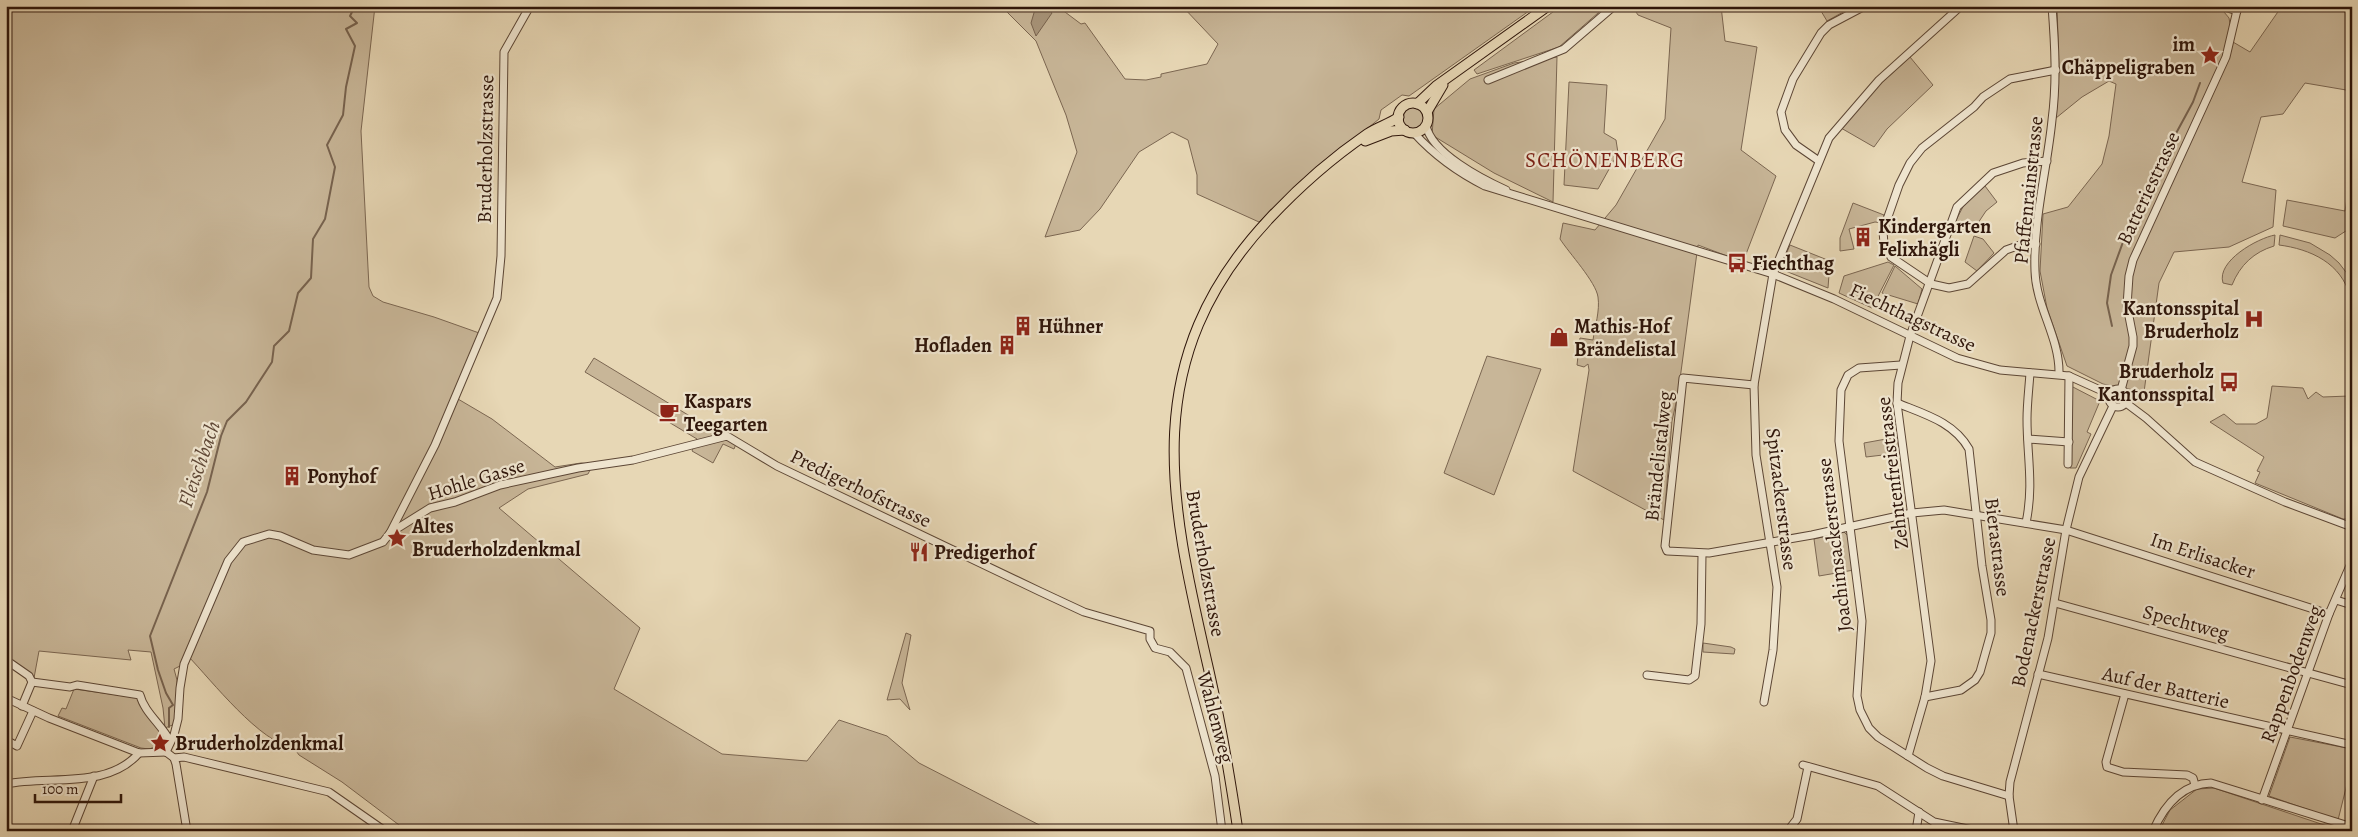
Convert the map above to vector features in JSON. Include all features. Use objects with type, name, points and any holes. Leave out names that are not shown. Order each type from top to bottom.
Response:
[{"type":"main road","name":"Bruderholzstrasse","points":[[1238,831],[1229,770],[1178,524],[1173,449],[1176,408],[1192,343],[1204,315],[1230,268],[1269,219],[1296,193],[1367,134],[1399,117],[1406,106],[1417,104],[1449,77],[1548,6]]},
{"type":"main road","name":"Bruderholzstrasse","points":[[1349,148],[1384,132],[1420,131],[1426,125],[1428,119],[1427,112],[1449,77]]},
{"type":"main road","points":[[1417,104],[1427,112]]},
{"type":"main road","points":[[1399,117],[1400,125],[1410,132]]},
{"type":"street","name":"Bruderholzstrasse","points":[[390,533],[435,445],[497,298],[500,256],[504,52],[530,6]]},
{"type":"street","points":[[1488,80],[1564,48],[1614,6]]},
{"type":"street","points":[[1819,161],[1796,144],[1790,137],[1785,130],[1781,112],[1793,79],[1821,33],[1829,25],[1865,6]]},
{"type":"street","name":"Spitzackerstrasse","points":[[1764,702],[1777,619],[1777,587],[1756,455],[1754,385],[1773,274],[1829,138],[1879,80],[1961,6]]},
{"type":"street","name":"Pfaffenrainstrasse","points":[[2052,6],[2056,70],[2036,244],[2035,272],[2039,298],[2057,348],[2059,374]]},
{"type":"street","points":[[2222,6],[2238,8]]},
{"type":"street","name":"Batteriestrasse","points":[[2121,390],[2133,346],[2127,306],[2129,276],[2133,260],[2226,57],[2238,8]]},
{"type":"street","points":[[2036,244],[2020,245],[2006,250],[1968,284],[1949,288],[1931,284],[1891,257],[1884,244],[1883,231],[1888,212],[1910,164],[1922,148],[2010,79],[2056,70]]},
{"type":"street","name":"Fiechthagstrasse","points":[[1426,125],[1435,142],[1452,158],[1473,172],[1520,196]]},
{"type":"street","name":"Fiechthagstrasse","points":[[1410,132],[1461,174],[1493,189],[1773,274],[1834,299],[1910,336],[1977,364],[2030,373],[2069,376],[2109,394]]},
{"type":"street","name":"Zehntenfreistrasse","points":[[1908,756],[1925,697],[1931,661],[1897,403],[1901,365],[1957,207],[1994,173],[2023,163],[2047,161]]},
{"type":"street","name":"Joachimsackerstrasse","points":[[1901,365],[1859,368],[1848,375],[1843,382],[1838,431],[1862,622],[1857,696],[1860,710],[1869,728],[1908,756],[1943,776],[2009,796]]},
{"type":"street","points":[[2026,522],[2031,499],[2032,480],[2027,419],[2030,373]]},
{"type":"street","points":[[2068,464],[2069,376]]},
{"type":"street","name":"Brändelistalweg","points":[[1665,549],[1683,378],[1754,385]]},
{"type":"street","points":[[2116,389],[2121,390],[2127,397],[2126,403],[2119,407],[2114,406],[2108,400],[2109,394],[2116,389]]},
{"type":"street","name":"Bierastrasse","points":[[1897,403],[1951,428],[1963,438],[1972,461],[1976,514],[1991,620],[1989,640],[1980,672],[1968,686],[1925,697]]},
{"type":"street","points":[[2126,403],[2146,418],[2195,462],[2285,502],[2352,527]]},
{"type":"street","name":"Bodenackerstrasse","points":[[2014,831],[2009,796],[2012,774],[2055,603],[2066,530],[2079,477],[2114,406]]},
{"type":"street","name":"Hohle Gasse","points":[[170,742],[178,719],[184,664],[228,561],[243,542],[269,534],[280,536],[313,550],[349,555],[383,542],[390,533],[430,508],[455,502],[500,485],[578,468],[633,460],[727,436]]},
{"type":"street","name":"Predigerhofstrasse","points":[[727,436],[777,466],[1084,612],[1150,631]]},
{"type":"street","points":[[2028,439],[2069,442]]},
{"type":"street","name":"Im Erlisacker","points":[[1665,549],[1671,552],[1702,554],[1770,543],[1912,513],[1944,510],[2066,530],[2329,614]]},
{"type":"street","points":[[1647,675],[1689,680],[1696,672],[1701,624],[1702,554]]},
{"type":"street","name":"Rappenbodenweg","points":[[2262,800],[2329,614],[2352,561]]},
{"type":"street","points":[[2336,600],[2352,606]]},
{"type":"street","name":"Spechtweg","points":[[2055,603],[2309,672],[2352,686]]},
{"type":"street","name":"Wahlenweg","points":[[1150,631],[1150,639],[1155,648],[1170,652],[1186,668],[1215,776],[1222,831]]},
{"type":"street","points":[[6,660],[29,676],[32,682],[22,706]]},
{"type":"street","name":"Auf der Batterie","points":[[2038,674],[2287,732],[2352,745]]},
{"type":"street","points":[[32,682],[70,687],[77,685],[140,695],[142,705],[155,718],[170,742],[166,752]]},
{"type":"street","points":[[2125,694],[2106,762],[2107,767],[2123,772],[2187,775],[2193,778],[2195,785]]},
{"type":"street","points":[[6,698],[33,711],[139,753],[166,752],[174,758],[184,757],[329,792],[385,831]]},
{"type":"street","points":[[6,740],[18,746],[33,711]]},
{"type":"street","points":[[6,784],[94,776],[117,770],[130,763],[139,753]]},
{"type":"street","points":[[174,758],[187,831]]},
{"type":"street","points":[[1790,828],[1797,819],[1806,766],[1878,786],[1934,822],[1977,831]]},
{"type":"street","points":[[72,831],[94,776]]},
{"type":"street","points":[[2153,831],[2166,807],[2186,789],[2195,785],[2211,783],[2352,827]]},
{"type":"street","points":[[1916,831],[1919,812]]},
{"type":"shaded area","points":[[6,6],[375,6],[361,131],[369,287],[373,296],[383,302],[482,334],[458,399],[492,419],[555,467],[581,463],[593,464],[588,474],[528,489],[499,508],[640,628],[614,689],[722,754],[807,761],[839,720],[887,736],[919,763],[1051,831],[407,831],[342,782],[299,755],[294,748],[281,744],[266,735],[237,710],[188,656],[184,664],[174,669],[177,680],[175,724],[165,728],[163,708],[151,652],[128,650],[131,660],[39,651],[34,678],[26,670],[6,658]]},
{"type":"shaded area","points":[[1001,6],[1057,6],[1081,24],[1085,23],[1125,79],[1146,80],[1161,77],[1161,74],[1207,64],[1218,44],[1182,6],[1536,6],[1409,96],[1402,95],[1381,110],[1379,119],[1295,187],[1259,222],[1197,194],[1197,175],[1188,140],[1172,132],[1139,152],[1100,209],[1080,230],[1045,237],[1077,152],[1066,115],[1036,41]]},
{"type":"shaded area","points":[[1036,6],[1046,6],[1052,13],[1036,36],[1031,23]]},
{"type":"shaded area","points":[[1561,6],[1606,6],[1559,47],[1477,74],[1474,70]]},
{"type":"shaded area","points":[[1632,6],[1721,6],[1725,41],[1757,47],[1741,150],[1776,176],[1743,262],[1698,245],[1678,394],[1672,421],[1664,520],[1573,471],[1589,370],[1588,364],[1584,367],[1577,365],[1580,338],[1593,340],[1598,313],[1598,297],[1582,268],[1560,239],[1563,223],[1595,230],[1616,205],[1665,119],[1671,28],[1638,15]]},
{"type":"shaded area","points":[[1818,6],[1854,6],[1827,21]]},
{"type":"shaded area","points":[[2057,6],[2219,6],[2229,18],[2233,42],[2250,52],[2282,6],[2352,6],[2352,91],[2305,83],[2283,114],[2261,117],[2242,182],[2276,190],[2273,227],[2229,247],[2174,252],[2159,283],[2144,392],[2103,384],[2067,366],[2047,308],[2040,271],[2043,214],[2068,207],[2102,164],[2109,136],[2116,84],[2109,81],[2082,97],[2056,118],[2059,70]]},
{"type":"shaded area","points":[[1557,57],[1553,202],[1494,173],[1432,135],[1434,109],[1470,79],[1514,63]]},
{"type":"shaded area","points":[[1910,57],[1933,85],[1887,129],[1874,147],[1841,128],[1868,95]]},
{"type":"shaded area","points":[[1569,82],[1607,85],[1604,133],[1616,140],[1618,153],[1598,189],[1564,185]]},
{"type":"shaded area","points":[[1414,107],[1422,110],[1425,118],[1422,126],[1414,129],[1406,126],[1403,118],[1406,110]]},
{"type":"shaded area","points":[[2352,165],[2352,227],[2335,238],[2283,226],[2287,200],[2345,211]]},
{"type":"shaded area","points":[[1985,186],[1997,202],[1986,211],[1972,232],[1953,226],[1966,201]]},
{"type":"shaded area","points":[[1853,203],[1884,215],[1882,223],[1875,222],[1849,229],[1854,249],[1840,251],[1840,238]]},
{"type":"shaded area","points":[[2275,235],[2274,246],[2248,260],[2239,271],[2232,285],[2223,283],[2226,267],[2232,259],[2249,246]]},
{"type":"shaded area","points":[[2280,235],[2310,243],[2339,263],[2352,280],[2352,316],[2350,297],[2340,275],[2313,254],[2279,245]]},
{"type":"shaded area","points":[[1974,236],[1983,239],[1994,253],[1977,271],[1965,262]]},
{"type":"shaded area","points":[[1790,245],[1830,261],[1828,288],[1783,270],[1782,264]]},
{"type":"shaded area","points":[[1888,262],[1894,265],[1872,308],[1839,293],[1844,276]]},
{"type":"shaded area","points":[[1895,266],[1922,289],[1918,304],[1882,293]]},
{"type":"shaded area","points":[[1487,356],[1541,369],[1494,495],[1444,473]]},
{"type":"shaded area","points":[[594,358],[736,444],[734,449],[723,444],[713,463],[692,451],[697,439],[585,372]]},
{"type":"shaded area","points":[[2071,386],[2100,401],[2087,432],[2091,434],[2076,468],[2070,468]]},
{"type":"shaded area","points":[[2272,386],[2303,388],[2308,399],[2316,392],[2323,397],[2349,396],[2352,391],[2351,519],[2343,519],[2255,483],[2260,472],[2257,471],[2264,457],[2210,422],[2224,414],[2236,424],[2256,424],[2267,418]]},
{"type":"shaded area","points":[[1897,437],[1900,453],[1866,457],[1864,443]]},
{"type":"shaded area","points":[[1844,532],[1848,536],[1854,570],[1819,576],[1814,539]]},
{"type":"shaded area","points":[[906,633],[911,635],[902,683],[910,710],[900,699],[887,700]]},
{"type":"shaded area","points":[[1703,643],[1731,647],[1735,649],[1734,654],[1703,652]]},
{"type":"shaded area","points":[[74,689],[139,698],[167,743],[149,749],[141,748],[58,716],[62,708],[66,709]]},
{"type":"shaded area","points":[[2290,737],[2352,749],[2352,764],[2338,820],[2269,796]]},
{"type":"shaded area","points":[[2214,788],[2336,829],[2159,831],[2170,810],[2197,789]]},
{"type":"waterway","name":"Fleischbach","points":[[169,727],[169,708],[173,705],[166,693],[158,670],[150,636],[207,492],[221,436],[227,421],[246,402],[272,362],[274,346],[289,331],[298,293],[311,278],[313,239],[325,219],[335,167],[327,145],[343,115],[346,87],[355,46],[346,29],[357,23],[350,16],[355,6]]},
{"type":"waterway","points":[[2112,326],[2107,303],[2111,275],[2135,209],[2193,102],[2200,83]]},
{"type":"place","name":"im Chäppeligraben","points":[[2210,55]]},
{"type":"place","name":"Kindergarten Felixhägli","points":[[1863,237]]},
{"type":"place","name":"Fiechthag","points":[[1737,263]]},
{"type":"place","name":"Kantonsspital Bruderholz","points":[[2254,319]]},
{"type":"place","name":"Hühner","points":[[1023,326]]},
{"type":"place","name":"Mathis-Hof Brändelistal","points":[[1559,337]]},
{"type":"place","name":"Hofladen","points":[[1007,345]]},
{"type":"place","name":"Bruderholz Kantonsspital","points":[[2229,382]]},
{"type":"place","name":"Kaspars Teegarten","points":[[669,412]]},
{"type":"place","name":"Ponyhof","points":[[292,476]]},
{"type":"place","name":"Altes Bruderholzdenkmal","points":[[397,538]]},
{"type":"place","name":"Predigerhof","points":[[919,552]]},
{"type":"place","name":"Bruderholzdenkmal","points":[[160,743]]},
{"type":"district","name":"SCHÖNENBERG","points":[[1605,160]]}]
